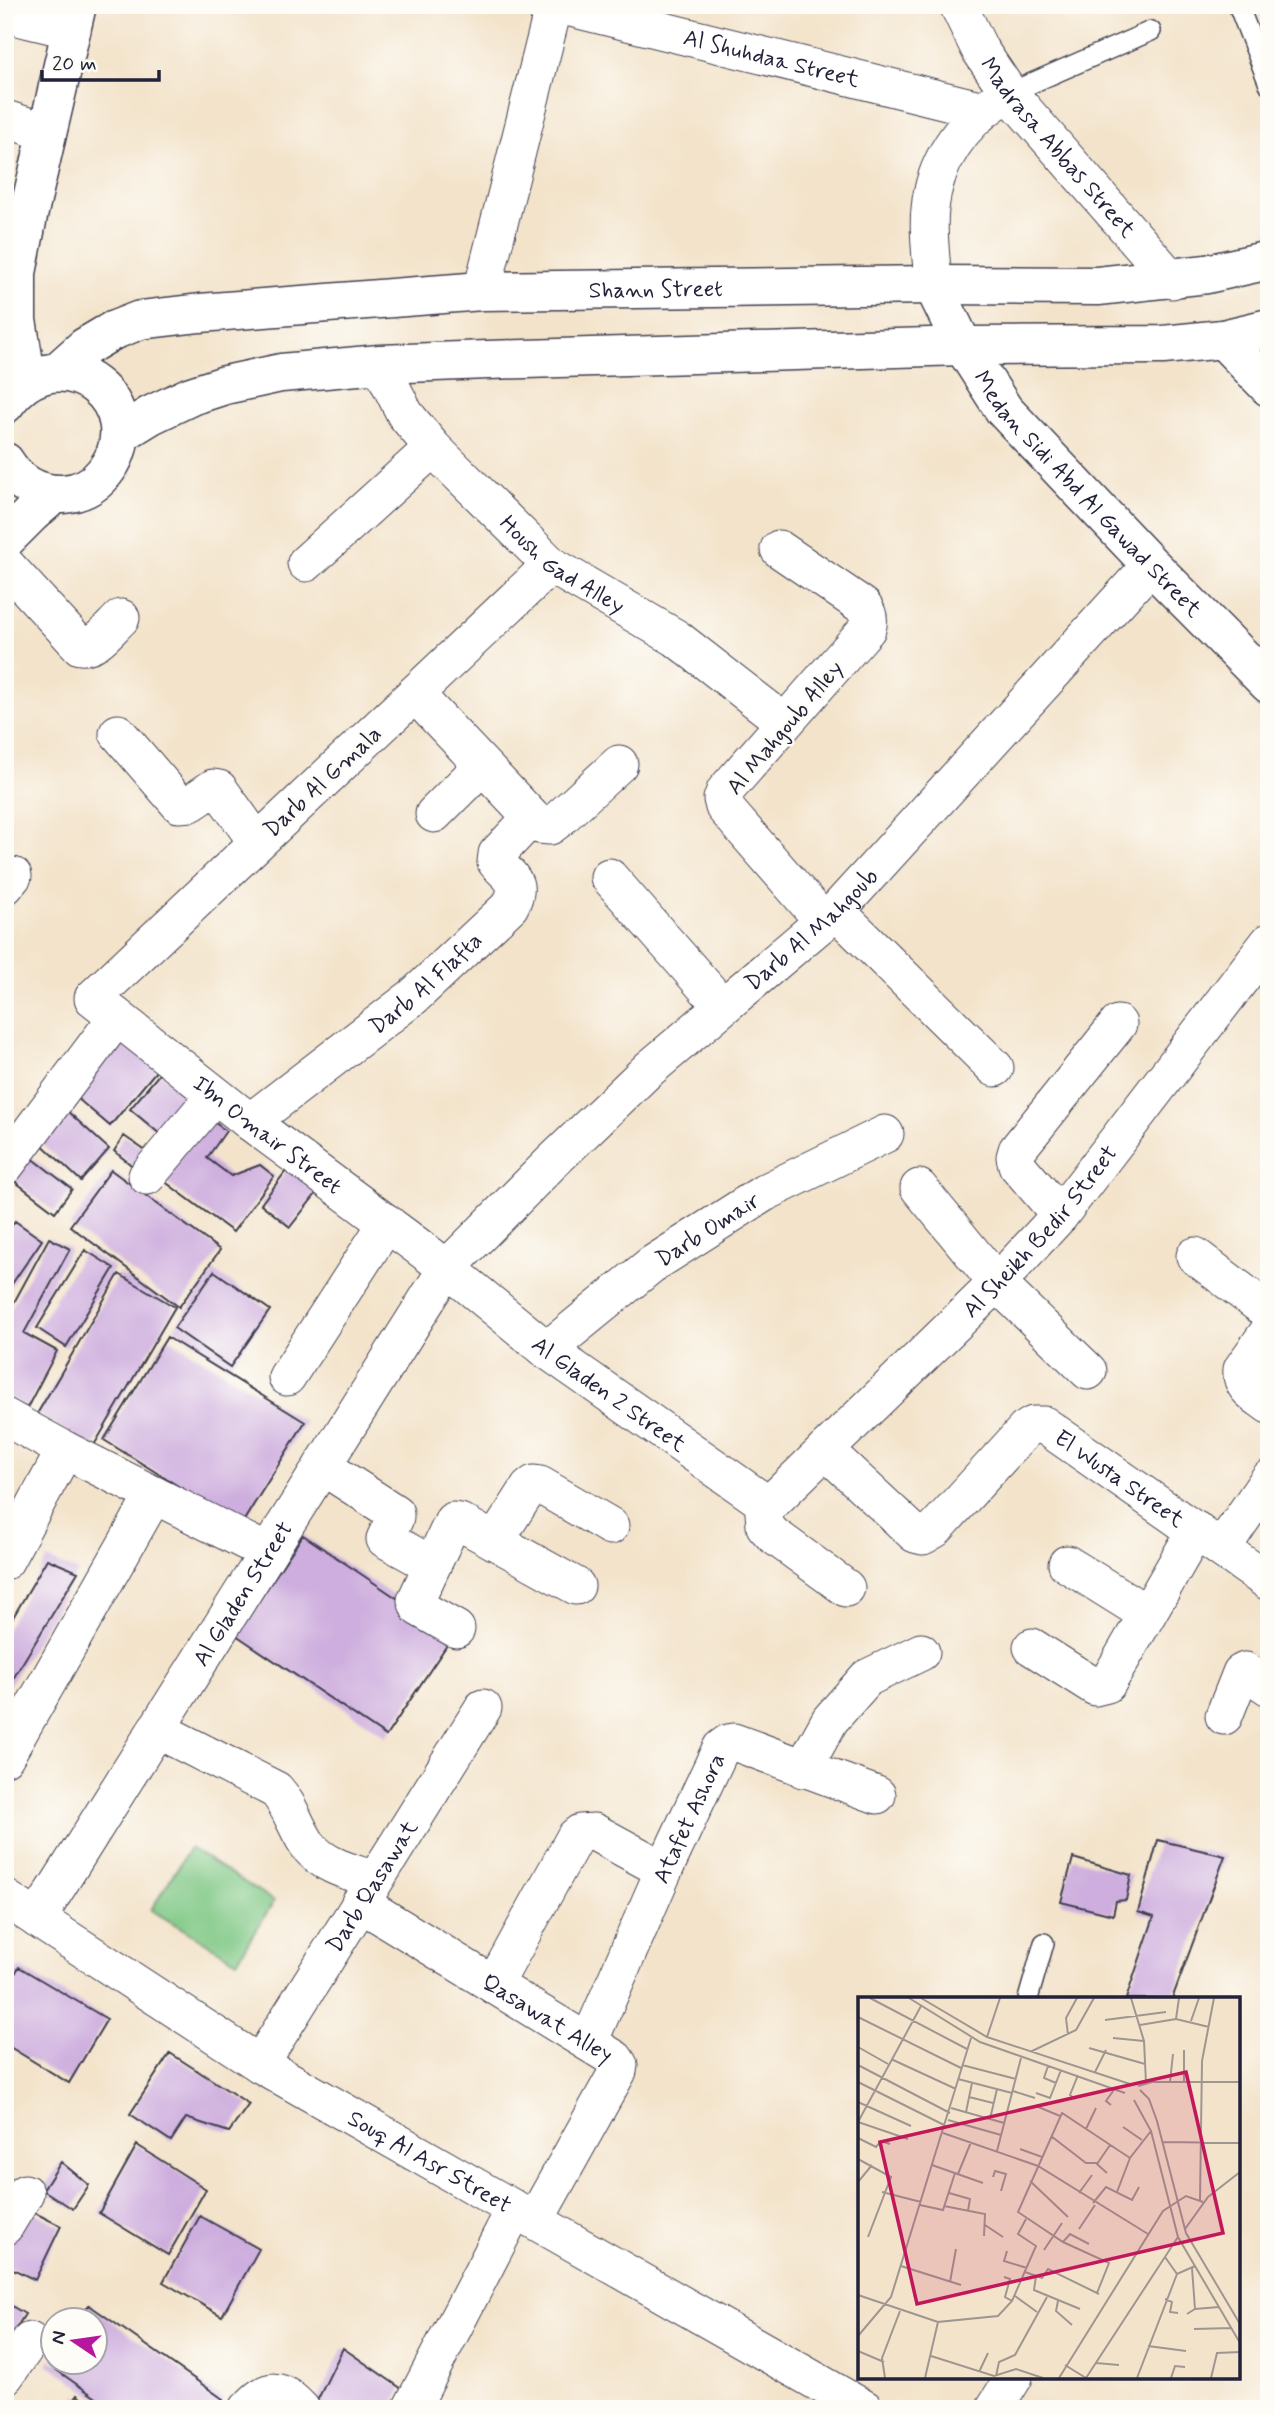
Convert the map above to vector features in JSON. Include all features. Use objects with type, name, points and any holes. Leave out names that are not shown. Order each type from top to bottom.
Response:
[{"type":"main road","points":[[5,462],[22,483],[38,491],[71,494],[87,488],[110,466],[117,451],[120,434],[111,403],[102,390],[88,380],[74,374],[30,386],[11,319],[17,273],[75,18]]},
{"type":"main road","name":"Shann Street","points":[[30,386],[85,347],[112,331],[140,320],[318,302],[482,291],[933,285],[1098,286],[1208,274],[1269,260]]},
{"type":"main road","name":"Medan Sidi Abd Al Gawad Street","points":[[933,285],[963,346],[1004,410],[1269,684]]},
{"type":"main road","points":[[120,434],[191,396],[225,385],[281,373],[380,364],[963,346],[1163,345],[1223,339],[1269,328]]},
{"type":"main road","points":[[1223,339],[1269,387]]},
{"type":"main road","points":[[5,540],[54,494]]},
{"type":"street","name":"Al Shuhdaa Street","points":[[557,5],[996,101]]},
{"type":"street","points":[[482,291],[557,5]]},
{"type":"street","name":"Madrasa Abbas Street","points":[[958,5],[980,50],[996,101],[1172,279]]},
{"type":"street","points":[[5,14],[75,18]]},
{"type":"street","points":[[933,285],[929,210],[937,172],[956,138],[996,101]]},
{"type":"street","points":[[5,119],[47,132]]},
{"type":"street","name":"Housh Gad Alley","points":[[380,364],[405,414],[433,448],[551,565],[676,638],[785,722]]},
{"type":"street","points":[[306,563],[433,448]]},
{"type":"street","name":"Al Mahgoub Alley","points":[[779,549],[863,606],[869,621],[867,629],[725,791],[722,799],[724,807],[830,916]]},
{"type":"street","points":[[5,564],[79,646],[87,647],[93,644],[121,618]]},
{"type":"street","name":"Darb Al Gmala","points":[[5,1166],[105,1007],[257,842],[551,565]]},
{"type":"street","name":"Darb Al Mahgoub","points":[[447,1268],[638,1079],[830,916],[1151,565]]},
{"type":"street","points":[[415,694],[539,825],[550,826],[620,764]]},
{"type":"street","points":[[118,733],[179,804],[191,803],[213,788],[219,789],[257,842]]},
{"type":"street","points":[[434,814],[482,766]]},
{"type":"street","name":"Darb Al Flafta","points":[[250,1122],[413,997],[510,906],[514,898],[513,878],[496,862],[497,854],[531,818]]},
{"type":"street","points":[[609,877],[722,1006]]},
{"type":"street","points":[[830,916],[995,1068]]},
{"type":"street","name":"Al Sheikh Bedir Street","points":[[771,1497],[825,1450],[997,1283],[1060,1215],[1269,942]]},
{"type":"street","name":"Ibn Omair Street","points":[[105,1007],[250,1122],[447,1268]]},
{"type":"street","points":[[1060,1215],[1017,1165],[1017,1150],[1118,1024]]},
{"type":"street","points":[[147,1176],[215,1095]]},
{"type":"street","name":"Darb Omair","points":[[547,1350],[651,1265],[764,1194],[886,1134]]},
{"type":"street","points":[[919,1188],[997,1283],[1088,1371]]},
{"type":"street","points":[[287,1377],[387,1223]]},
{"type":"street","points":[[1195,1256],[1269,1312]]},
{"type":"street","name":"Al Gladen 2 Street","points":[[447,1268],[547,1350],[771,1497]]},
{"type":"street","name":"Al Gladen Street","points":[[37,1919],[447,1268]]},
{"type":"street","points":[[1269,1331],[1242,1369],[1241,1376],[1246,1388],[1269,1405]]},
{"type":"street","points":[[5,1417],[267,1552]]},
{"type":"street","name":"El Wusta Street","points":[[825,1450],[915,1534],[923,1536],[935,1529],[1025,1430],[1044,1425],[1269,1582]]},
{"type":"street","points":[[7,1552],[65,1450]]},
{"type":"street","points":[[322,1466],[394,1513],[395,1518],[386,1540],[432,1565]]},
{"type":"street","points":[[1032,1647],[1095,1687],[1107,1685],[1147,1614],[1209,1539],[1269,1479]]},
{"type":"street","points":[[495,1541],[529,1488],[534,1485],[540,1485],[610,1526]]},
{"type":"street","points":[[5,1757],[154,1495]]},
{"type":"street","points":[[771,1497],[765,1525],[773,1535],[846,1588]]},
{"type":"street","points":[[456,1629],[416,1605],[453,1521],[460,1522],[576,1586]]},
{"type":"street","points":[[1067,1564],[1147,1614]]},
{"type":"street","points":[[803,1769],[830,1720],[867,1678],[922,1652]]},
{"type":"street","points":[[1223,1716],[1241,1672],[1246,1672],[1269,1687]]},
{"type":"street","name":"Darb Qasawat","points":[[260,2064],[483,1708]]},
{"type":"street","name":"Qasawat Alley","points":[[156,1729],[276,1790],[309,1846],[320,1857],[494,1984],[589,2042],[619,2064],[618,2071],[525,2215],[411,2409]]},
{"type":"street","name":"Atafet Ashora","points":[[589,2042],[721,1748],[734,1742],[877,1795]]},
{"type":"street","points":[[494,1984],[575,1837],[580,1833],[594,1832],[664,1870]]},
{"type":"street","name":"Souq Al Asr Street","points":[[5,1898],[260,2064],[865,2409]]},
{"type":"street","points":[[5,2226],[25,2193]]},
{"type":"street","points":[[5,2376],[30,2341]]},
{"type":"street","points":[[994,2409],[1013,2379]]},
{"type":"street","points":[[248,2409],[265,2393],[275,2391],[288,2395],[301,2409]]},
{"type":"lane","points":[[1238,5],[1269,84]]},
{"type":"lane","points":[[996,101],[1151,32]]},
{"type":"lane","points":[[1029,1997],[1044,1943]]},
{"type":"green space","points":[[190,1848],[274,1901],[237,1961],[151,1910]]},
{"type":"building","points":[[118,1037],[157,1070],[110,1126],[71,1093]]},
{"type":"building","points":[[160,1073],[190,1098],[160,1134],[130,1109]]},
{"type":"building","points":[[65,1109],[109,1149],[81,1181],[37,1140]]},
{"type":"building","points":[[206,1116],[226,1131],[207,1158],[231,1176],[260,1165],[274,1176],[233,1232],[160,1178]]},
{"type":"building","points":[[124,1136],[153,1156],[140,1172],[114,1151]]},
{"type":"building","points":[[27,1154],[72,1189],[55,1212],[9,1177]]},
{"type":"building","points":[[289,1167],[319,1190],[290,1227],[261,1204]]},
{"type":"building","points":[[111,1170],[220,1250],[179,1307],[70,1226]]},
{"type":"building","points":[[15,1221],[42,1240],[5,1294],[5,1235]]},
{"type":"building","points":[[49,1238],[70,1249],[24,1333],[57,1351],[27,1408],[5,1397],[5,1319]]},
{"type":"building","points":[[85,1250],[114,1268],[66,1347],[37,1328]]},
{"type":"building","points":[[214,1271],[270,1310],[230,1367],[174,1328]]},
{"type":"building","points":[[119,1274],[175,1307],[93,1447],[37,1414]]},
{"type":"building","points":[[167,1337],[305,1422],[241,1525],[104,1440]]},
{"type":"building","points":[[303,1535],[453,1636],[386,1736],[236,1635]]},
{"type":"building","points":[[47,1559],[78,1572],[5,1692],[5,1631]]},
{"type":"building","points":[[1158,1840],[1225,1856],[1173,1997],[1127,1997],[1154,1917],[1138,1912]]},
{"type":"building","points":[[1073,1858],[1131,1875],[1126,1900],[1116,1901],[1113,1915],[1061,1902]]},
{"type":"building","points":[[19,1967],[107,2019],[69,2083],[5,2044],[5,1990]]},
{"type":"building","points":[[170,2053],[249,2104],[229,2132],[186,2118],[171,2141],[130,2114]]},
{"type":"building","points":[[137,2145],[206,2189],[168,2255],[99,2213]]},
{"type":"building","points":[[61,2162],[89,2185],[73,2209],[43,2190]]},
{"type":"building","points":[[27,2209],[61,2226],[35,2280],[5,2265],[5,2246]]},
{"type":"building","points":[[200,2216],[259,2249],[222,2316],[163,2282]]},
{"type":"building","points":[[5,2302],[25,2314],[5,2346]]},
{"type":"building","points":[[108,2318],[223,2399],[216,2409],[112,2409],[65,2376],[108,2376]]},
{"type":"building","points":[[343,2348],[402,2389],[391,2409],[330,2409],[317,2401]]},
{"type":"building","points":[[77,2395],[95,2409],[67,2409]]}]
